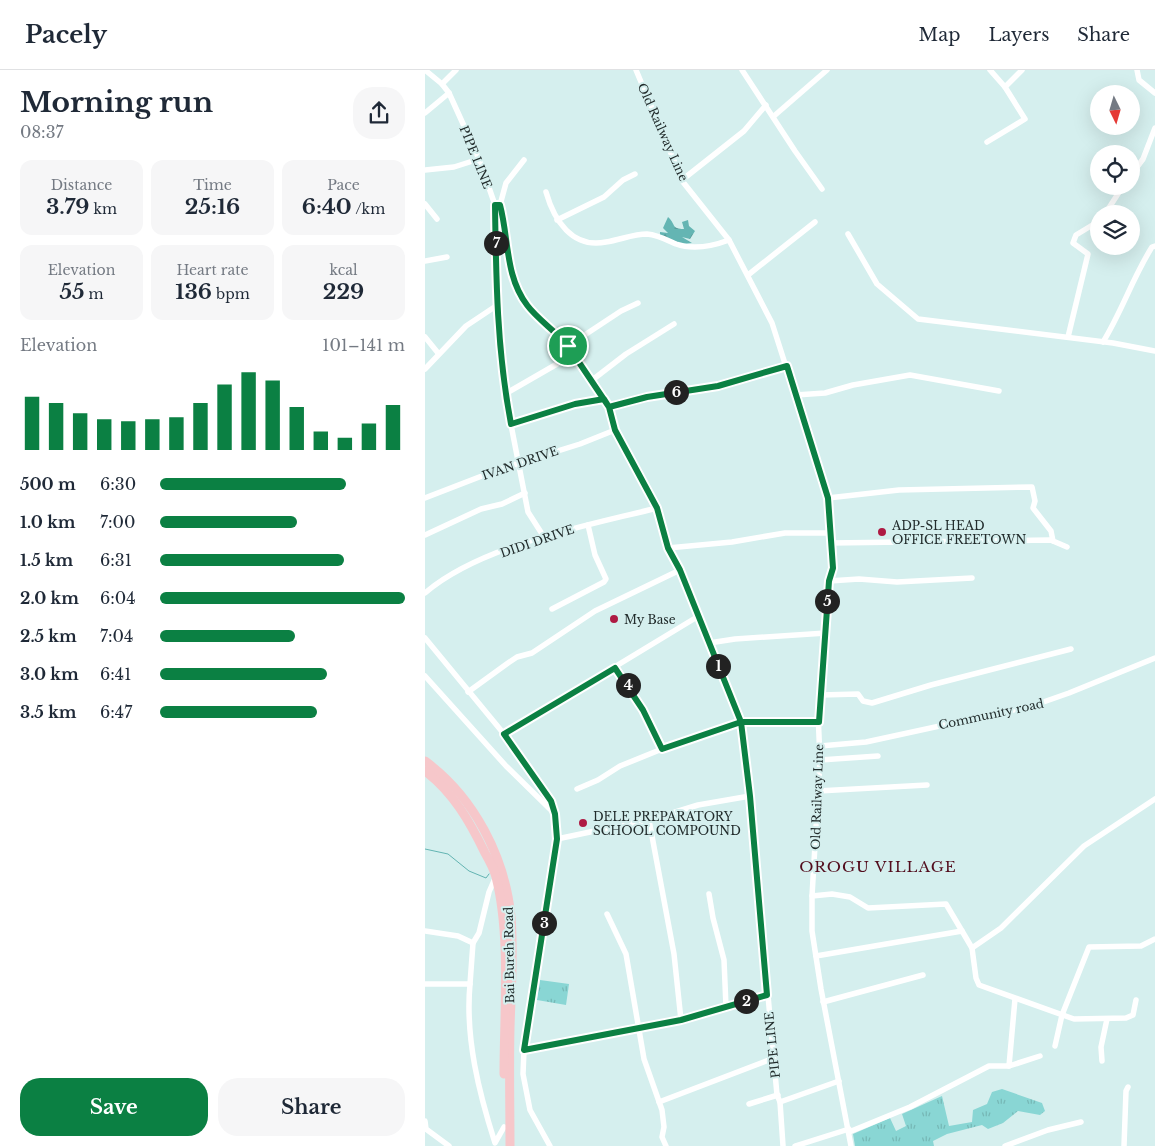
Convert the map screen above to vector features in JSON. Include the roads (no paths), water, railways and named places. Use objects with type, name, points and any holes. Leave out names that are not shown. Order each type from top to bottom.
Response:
[{"type":"highway","name":"Bai Bureh Road","points":[[425,761],[439,772],[468,806],[482,826],[503,873],[511,925],[510,1146]]},
{"type":"highway","name":"Bai Bureh Road","points":[[425,771],[458,804],[473,828],[496,875],[503,914],[504,1146]]},
{"type":"street","name":"PIPE LINE","points":[[425,70],[442,84],[449,93],[479,159],[498,205],[509,266],[515,286],[532,312],[568,346],[609,407],[615,430],[657,508],[668,548],[680,570],[697,617],[741,722],[750,796],[767,995],[783,1146]]},
{"type":"street","points":[[442,84],[456,70]]},
{"type":"street","name":"Old Railway Line","points":[[636,70],[682,180],[729,240],[772,322],[828,498],[833,568],[829,581],[819,722],[820,760],[812,896],[812,930],[823,1002],[851,1146]]},
{"type":"street","points":[[743,70],[822,189]]},
{"type":"street","points":[[774,116],[827,70]]},
{"type":"street","points":[[987,142],[1025,119],[1005,87],[990,70]]},
{"type":"street","points":[[1005,87],[1022,70]]},
{"type":"street","points":[[1137,70],[1139,80],[1155,93]]},
{"type":"street","points":[[425,113],[449,93]]},
{"type":"street","points":[[682,180],[744,131],[766,105]]},
{"type":"street","points":[[1140,163],[1155,128]]},
{"type":"street","points":[[425,170],[454,167],[479,159]]},
{"type":"street","points":[[524,160],[506,183],[498,205],[496,306],[505,394],[519,462],[521,487],[525,493],[528,512],[544,537]]},
{"type":"street","points":[[557,220],[604,197],[623,180],[635,174]]},
{"type":"street","points":[[546,192],[557,220],[565,232],[578,239],[591,242],[606,242],[648,234],[679,244],[697,246],[713,246],[729,240]]},
{"type":"street","points":[[425,204],[437,219]]},
{"type":"street","points":[[748,275],[815,222]]},
{"type":"street","points":[[1067,337],[1088,254],[1073,243],[1076,235],[1090,226]]},
{"type":"street","points":[[848,234],[877,284],[918,319],[1067,337],[1155,351]]},
{"type":"street","points":[[1103,342],[1124,303],[1138,270],[1152,247],[1155,246]]},
{"type":"street","points":[[425,261],[447,257]]},
{"type":"street","points":[[568,346],[621,311],[638,303]]},
{"type":"street","points":[[425,369],[438,353],[466,326],[496,306]]},
{"type":"street","points":[[591,381],[627,354],[674,324]]},
{"type":"street","points":[[425,337],[438,353]]},
{"type":"street","points":[[505,394],[557,364]]},
{"type":"street","points":[[609,407],[647,397],[718,386],[787,366]]},
{"type":"street","points":[[796,395],[825,393],[853,385],[911,375],[999,391]]},
{"type":"street","points":[[511,424],[575,404],[604,399]]},
{"type":"street","name":"IVAN DRIVE","points":[[425,498],[519,462],[580,444],[615,430]]},
{"type":"street","points":[[828,498],[899,490],[1032,487],[1035,501],[1033,508],[1051,532],[1053,541]]},
{"type":"street","points":[[425,535],[481,509],[502,504],[525,493]]},
{"type":"street","name":"DIDI DRIVE","points":[[425,593],[467,567],[544,537],[657,508]]},
{"type":"street","points":[[552,609],[565,600],[604,582],[606,578],[595,555],[588,525]]},
{"type":"street","points":[[668,548],[732,542],[785,533],[830,533]]},
{"type":"street","points":[[830,544],[1050,540],[1067,546]]},
{"type":"street","points":[[468,692],[517,657],[532,653],[602,607],[680,570]]},
{"type":"street","points":[[829,581],[859,579],[897,582],[972,578]]},
{"type":"street","points":[[504,734],[697,617]]},
{"type":"street","points":[[709,644],[735,639],[826,633]]},
{"type":"street","points":[[425,638],[504,734],[544,788],[555,814],[557,839],[524,1050],[523,1074],[530,1110],[550,1146]]},
{"type":"street","points":[[821,695],[858,694],[863,701],[872,703],[931,684],[1071,649]]},
{"type":"street","name":"Community road","points":[[820,746],[866,742],[1032,706],[1069,694],[1155,658]]},
{"type":"street","points":[[615,668],[639,704],[662,749]]},
{"type":"street","points":[[425,676],[506,766],[555,814]]},
{"type":"street","points":[[577,789],[598,780],[620,766],[662,749],[741,722],[819,722]]},
{"type":"street","points":[[820,760],[878,756]]},
{"type":"street","points":[[818,791],[927,785]]},
{"type":"street","points":[[557,839],[649,820],[698,805],[750,796]]},
{"type":"street","points":[[971,948],[1001,928],[1084,846],[1155,799]]},
{"type":"street","points":[[649,820],[674,954],[681,1020]]},
{"type":"street","points":[[496,875],[489,892],[479,933],[473,943],[469,1026],[481,1098],[495,1143],[504,1127]]},
{"type":"street","points":[[709,894],[724,960],[726,1007]]},
{"type":"street","points":[[812,896],[832,894],[850,897],[868,908],[946,904],[971,948],[977,983],[1061,1015],[1074,1019],[1107,1019],[1132,1016],[1136,1000]]},
{"type":"street","points":[[607,914],[625,954],[644,1059],[659,1102],[664,1127],[662,1137],[665,1146]]},
{"type":"street","points":[[425,931],[458,936],[473,943]]},
{"type":"street","points":[[816,956],[962,931]]},
{"type":"street","points":[[1055,1046],[1061,1015],[1089,947],[1141,946],[1155,939]]},
{"type":"street","points":[[823,1002],[923,974]]},
{"type":"street","points":[[425,984],[470,984]]},
{"type":"street","points":[[524,1050],[681,1020],[767,995]]},
{"type":"street","points":[[1009,1066],[1015,999]]},
{"type":"street","points":[[1102,1061],[1101,1047],[1107,1019]]},
{"type":"street","points":[[795,1146],[849,1130],[910,1107],[989,1066],[1009,1066],[1040,1056]]},
{"type":"street","points":[[659,1102],[774,1058]]},
{"type":"street","points":[[749,1104],[779,1098],[839,1081]]},
{"type":"street","points":[[1124,1146],[1125,1096],[1128,1087]]},
{"type":"street","points":[[425,1121],[425,1129],[449,1146]]},
{"type":"street","points":[[1005,1146],[1048,1130],[1081,1122]]},
{"type":"waterway","points":[[425,849],[448,854],[469,871],[486,878],[489,874]]},
{"type":"place","name":"ADP-SL HEAD OFFICE FREETOWN","points":[[882,532]]},
{"type":"place","name":"My Base","points":[[614,619]]},
{"type":"place","name":"DELE PREPARATORY SCHOOL COMPOUND","points":[[583,823]]},
{"type":"district","name":"OROGU VILLAGE","points":[[878,866]]}]
